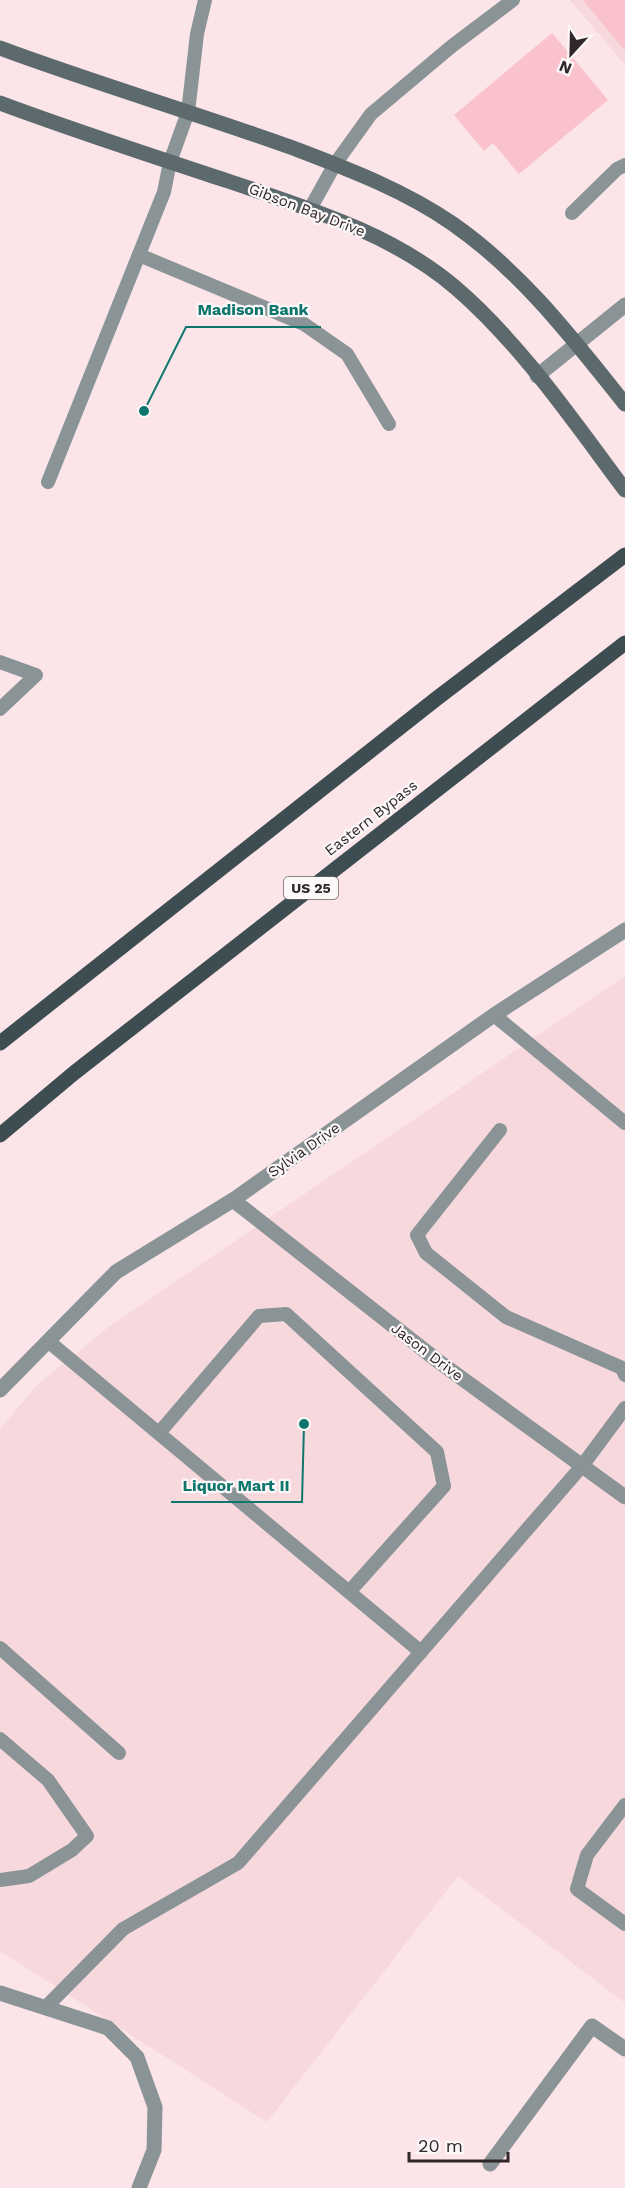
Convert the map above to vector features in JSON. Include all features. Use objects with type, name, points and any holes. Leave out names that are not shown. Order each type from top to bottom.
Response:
[{"type":"main road","points":[[0,1043],[436,699],[625,555]]},
{"type":"main road","name":"Eastern Bypass","points":[[0,1135],[74,1073],[625,643]]},
{"type":"street","points":[[0,48],[335,164],[407,196],[453,223],[494,256],[534,294],[625,404]]},
{"type":"street","name":"Gibson Bay Drive","points":[[0,103],[310,209],[376,237],[418,260],[455,287],[487,316],[537,376],[625,490]]},
{"type":"street","points":[[537,376],[625,305]]},
{"type":"street","name":"Sylvia Drive","points":[[0,1390],[116,1272],[233,1200],[494,1015],[625,930]]},
{"type":"street","name":"Jason Drive","points":[[233,1200],[438,1361],[625,1497]]},
{"type":"street","points":[[0,1993],[108,2028],[137,2057],[155,2107],[153,2150],[139,2188]]},
{"type":"street","points":[[490,2164],[592,2026],[625,2049]]},
{"type":"lane","points":[[48,482],[164,192],[170,162],[188,112],[197,34],[205,0]]},
{"type":"lane","points":[[310,209],[335,164],[371,114],[444,53],[513,0]]},
{"type":"lane","points":[[572,213],[617,169],[625,165]]},
{"type":"lane","points":[[139,255],[304,324],[348,354],[388,424]]},
{"type":"lane","points":[[0,662],[36,675],[0,709]]},
{"type":"lane","points":[[494,1015],[625,1124]]},
{"type":"lane","points":[[500,1130],[417,1235],[426,1253],[506,1317],[622,1368],[625,1375]]},
{"type":"lane","points":[[159,1433],[259,1316],[286,1314],[437,1452],[444,1486],[349,1592]]},
{"type":"lane","points":[[48,1341],[421,1652]]},
{"type":"lane","points":[[46,2007],[123,1929],[238,1863],[582,1466],[625,1408]]},
{"type":"lane","points":[[0,1648],[119,1753]]},
{"type":"lane","points":[[0,1739],[48,1780],[87,1836],[72,1850],[29,1876],[0,1880]]},
{"type":"lane","points":[[625,1805],[587,1855],[576,1889],[625,1924]]},
{"type":"shaded area","points":[[570,0],[625,0],[625,65]]},
{"type":"shaded area","points":[[625,976],[625,2003],[458,1876],[267,2122],[0,1951],[0,1429],[38,1384],[110,1326]]},
{"type":"building","points":[[583,0],[625,0],[625,51]]},
{"type":"building","points":[[552,33],[608,100],[519,174],[493,143],[484,151],[454,115]]},
{"type":"place","name":"Madison Bank","points":[[144,411]]},
{"type":"place","name":"Liquor Mart II","points":[[304,1424]]}]
